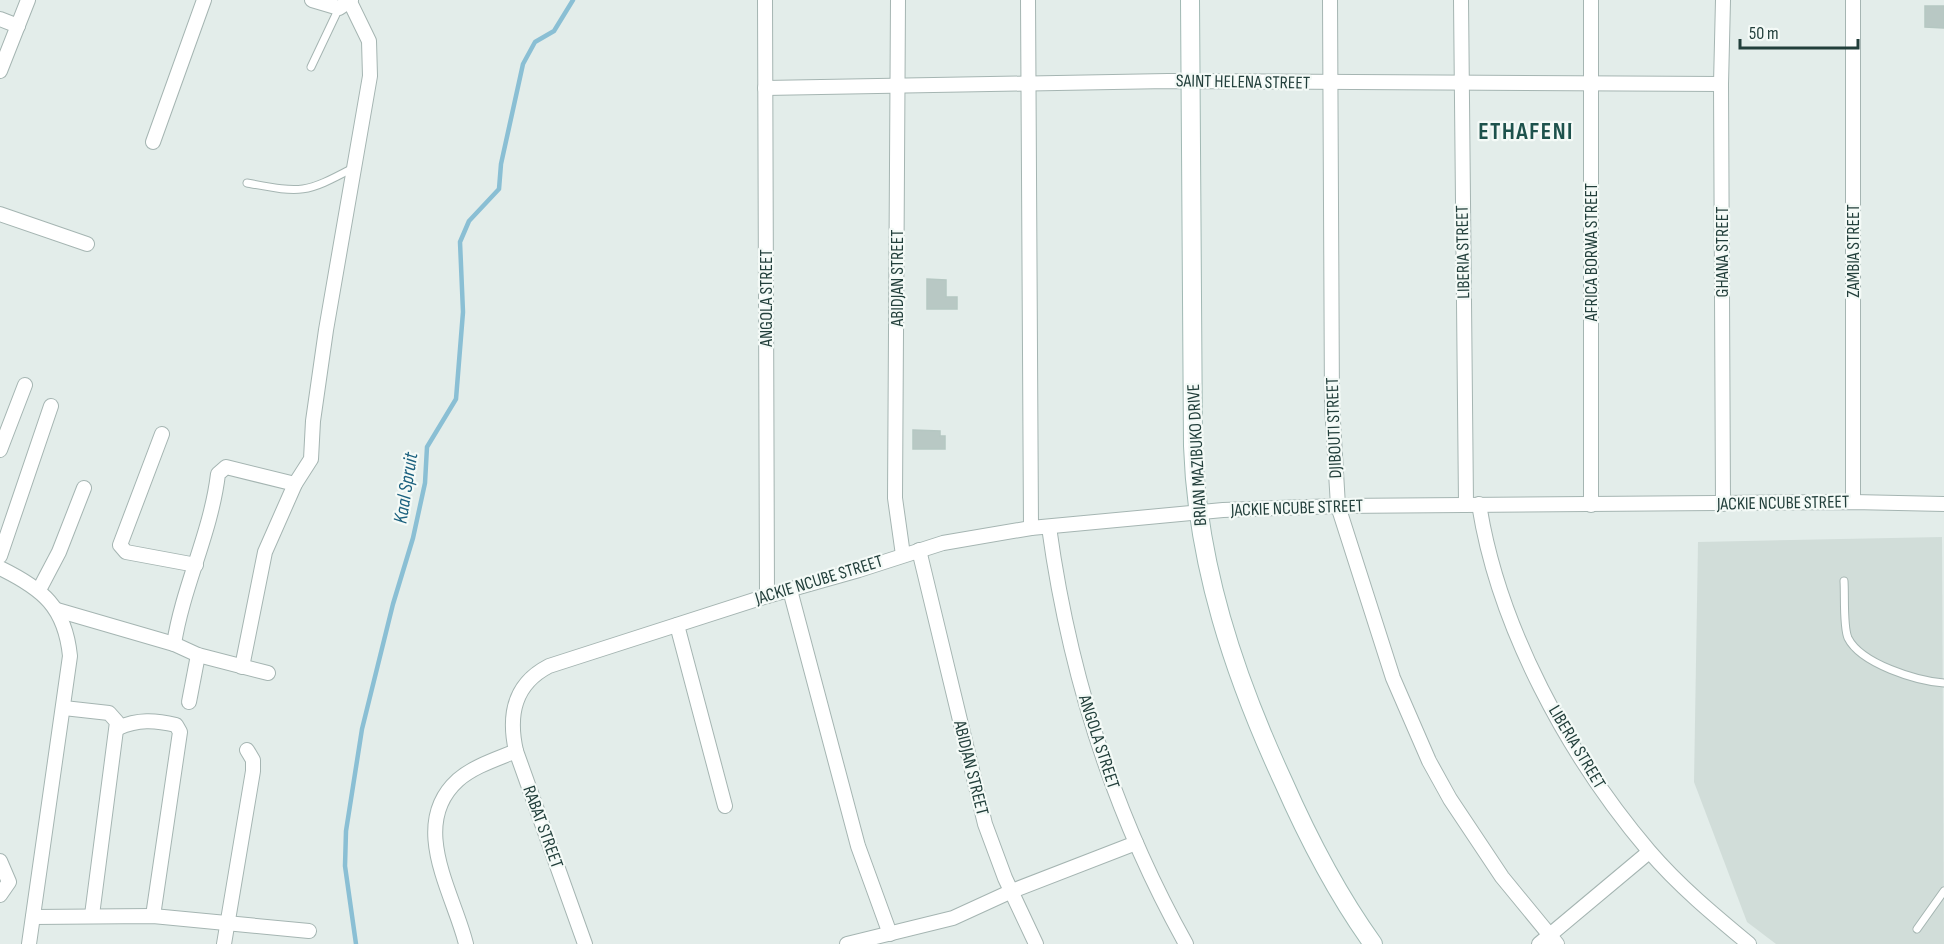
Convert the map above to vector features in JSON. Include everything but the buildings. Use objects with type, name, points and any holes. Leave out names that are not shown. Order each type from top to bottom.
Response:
[{"type":"street","points":[[0,71],[28,0]]},
{"type":"street","points":[[153,142],[204,0]]},
{"type":"street","points":[[242,667],[265,552],[296,484],[311,459],[320,364],[355,166],[371,57],[369,41],[346,3],[312,0]]},
{"type":"street","name":"ANGOLA STREET","points":[[765,0],[767,596]]},
{"type":"street","name":"ABIDJAN STREET","points":[[898,0],[895,498],[903,555]]},
{"type":"street","points":[[1028,0],[1031,528]]},
{"type":"street","name":"BRIAN MAZIBUKO DRIVE","points":[[1190,0],[1193,446],[1197,512],[1225,634],[1258,727],[1317,853],[1373,944]]},
{"type":"street","name":"DJIBOUTI STREET","points":[[1330,0],[1332,421],[1338,506],[1393,678],[1430,760],[1477,841],[1548,941]]},
{"type":"street","name":"LIBERIA STREET","points":[[1461,0],[1460,82],[1473,504],[1499,585],[1546,697],[1573,746],[1607,797],[1649,852],[1682,885],[1749,944]]},
{"type":"street","name":"AFRICA BORWA STREET","points":[[1591,0],[1591,505]]},
{"type":"street","name":"GHANA STREET","points":[[1723,0],[1721,84],[1723,504]]},
{"type":"street","name":"ZAMBIA STREET","points":[[1852,0],[1853,501]]},
{"type":"street","points":[[0,19],[18,26]]},
{"type":"street","name":"SAINT HELENA STREET","points":[[765,88],[1190,81],[1721,84]]},
{"type":"street","points":[[0,214],[87,244]]},
{"type":"street","points":[[0,450],[25,385]]},
{"type":"street","points":[[0,556],[51,406]]},
{"type":"street","points":[[162,434],[120,545],[126,552],[196,566]]},
{"type":"street","points":[[174,644],[179,617],[215,496],[218,474],[226,467],[296,484]]},
{"type":"street","points":[[39,590],[59,552],[84,488]]},
{"type":"street","name":"JACKIE NCUBE STREET","points":[[513,708],[521,689],[537,672],[767,596],[919,550],[965,538],[1031,528],[1197,512],[1338,506],[1853,501],[1944,504]]},
{"type":"street","name":"ANGOLA STREET","points":[[1049,527],[1061,602],[1086,707],[1136,843],[1186,944]]},
{"type":"street","name":"ABIDJAN STREET","points":[[919,550],[985,824],[1036,944]]},
{"type":"street","points":[[0,568],[39,590],[57,610],[65,628],[70,656],[64,708],[40,849],[29,944]]},
{"type":"street","points":[[790,590],[858,846],[890,934]]},
{"type":"street","points":[[57,610],[174,644],[198,655],[268,673]]},
{"type":"street","points":[[677,625],[725,806]]},
{"type":"street","points":[[189,702],[198,655]]},
{"type":"street","points":[[64,708],[109,713],[117,720],[118,728],[92,915]]},
{"type":"street","name":"RABAT STREET","points":[[513,708],[512,735],[516,751],[585,944]]},
{"type":"street","points":[[118,728],[135,721],[148,720],[176,725],[180,732],[153,916]]},
{"type":"street","points":[[224,944],[253,771],[253,760],[247,750]]},
{"type":"street","points":[[466,944],[441,873],[437,856],[437,824],[449,791],[459,780],[473,770],[516,751]]},
{"type":"street","points":[[847,944],[953,918],[1012,891],[1136,843]]},
{"type":"street","points":[[1548,941],[1649,852]]},
{"type":"street","points":[[0,861],[9,882],[0,895]]},
{"type":"street","points":[[33,917],[153,916],[309,931]]},
{"type":"lane","points":[[311,68],[346,3]]},
{"type":"lane","points":[[248,183],[294,192],[308,190],[355,166]]},
{"type":"lane","points":[[1844,581],[1848,637],[1859,650],[1872,660],[1905,675],[1944,683]]},
{"type":"lane","points":[[1917,929],[1944,891]]},
{"type":"shaded area","points":[[1942,537],[1944,944],[1776,944],[1747,922],[1694,782],[1698,542]]},
{"type":"waterway","name":"Kaal Spruit","points":[[356,944],[345,866],[346,831],[362,729],[393,604],[413,538],[425,483],[427,447],[456,399],[463,312],[460,242],[469,221],[499,189],[501,164],[523,64],[535,42],[554,31],[573,0]]},
{"type":"district","name":"ETHAFENI","points":[[1526,131]]}]
